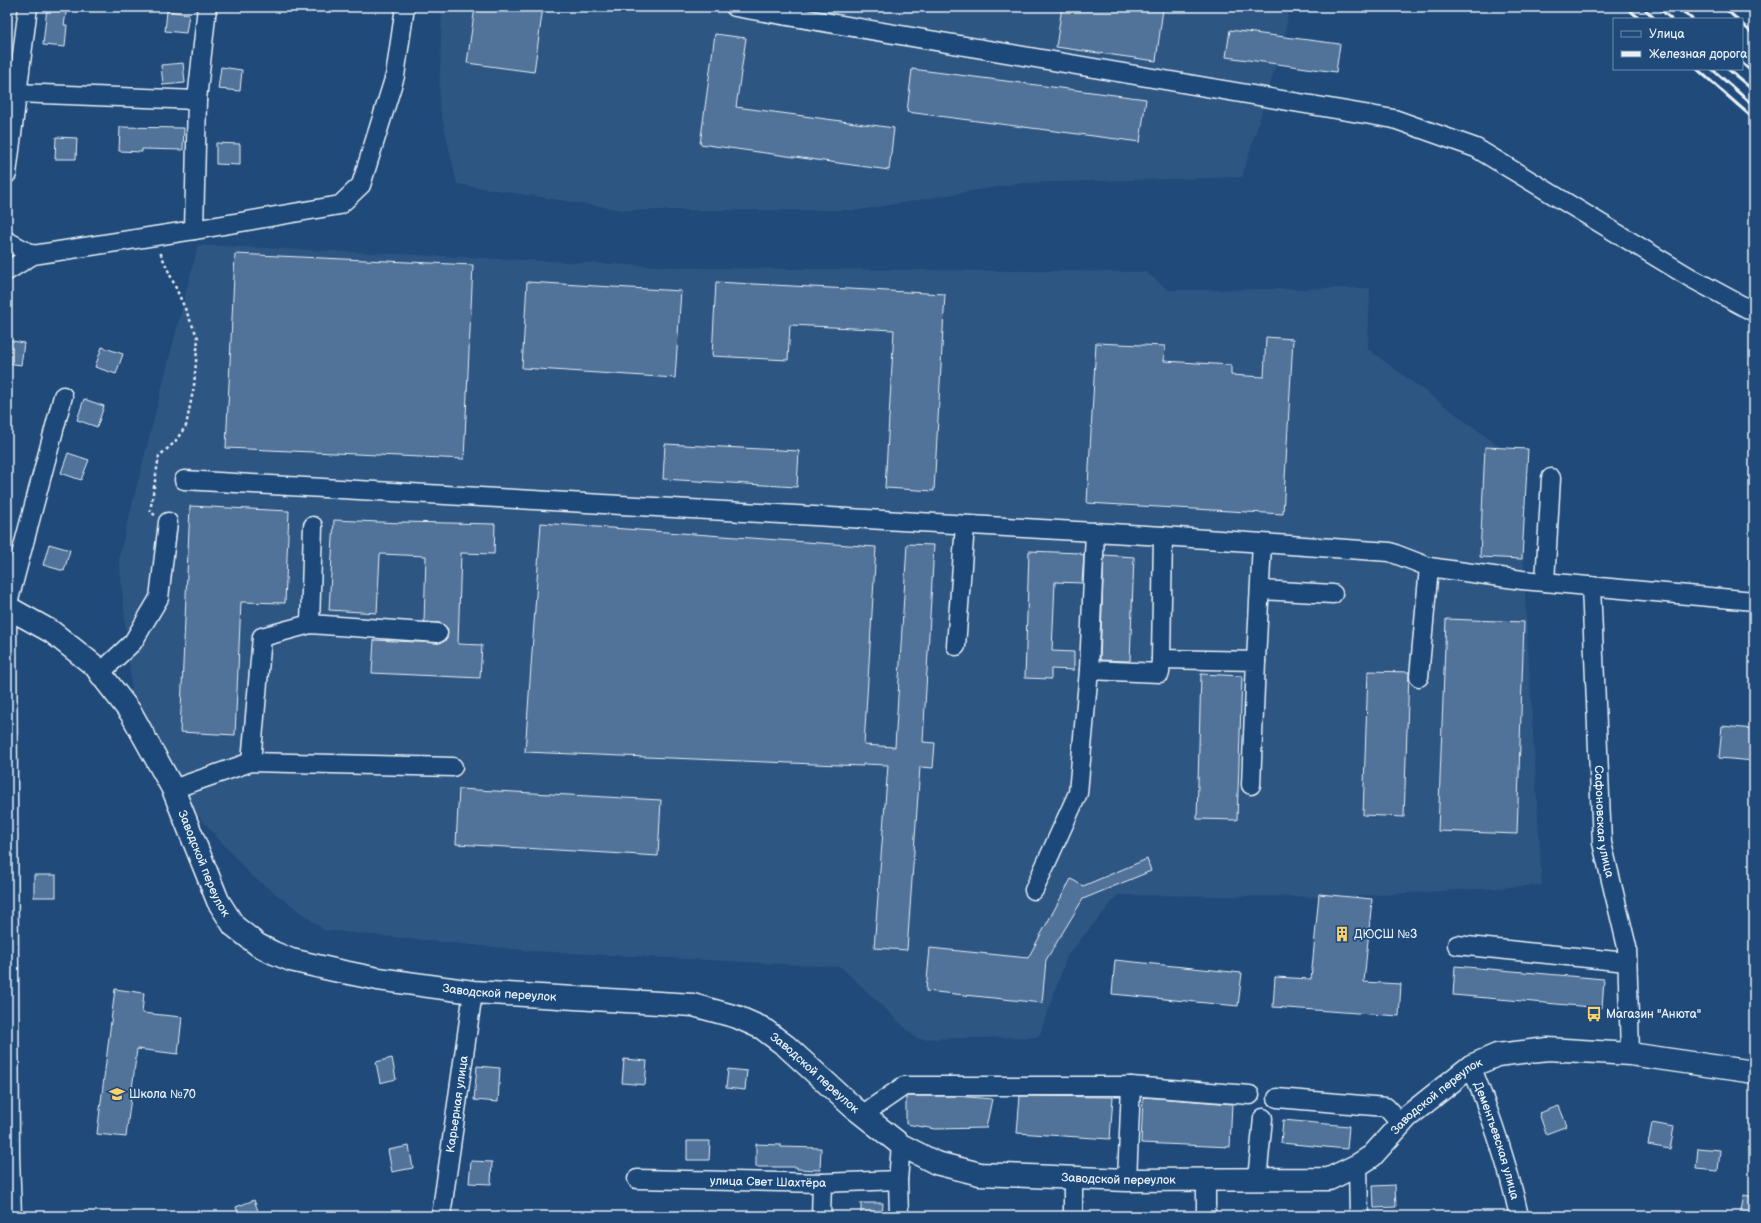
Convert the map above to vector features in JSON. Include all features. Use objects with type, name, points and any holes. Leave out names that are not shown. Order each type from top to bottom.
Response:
[{"type":"main road","name":"Заводской переулок","points":[[7,607],[52,632],[96,667],[132,713],[173,789],[218,901],[234,926],[252,941],[291,960],[378,978],[473,992],[693,1005],[737,1017],[762,1028],[786,1046],[862,1115],[901,1145],[936,1163],[980,1174],[1073,1178],[1127,1180],[1328,1179],[1358,1165],[1372,1156],[1407,1117],[1471,1066],[1497,1056],[1548,1049],[1630,1054],[1754,1072]]},
{"type":"street","points":[[7,174],[28,7]]},
{"type":"street","points":[[194,230],[197,100],[207,7]]},
{"type":"street","points":[[7,271],[33,254],[194,230],[340,205],[361,185],[395,76],[405,7]]},
{"type":"street","points":[[735,7],[1394,119],[1476,148],[1691,278],[1754,312]]},
{"type":"street","points":[[16,93],[197,100]]},
{"type":"street","points":[[7,241],[33,254]]},
{"type":"street","points":[[12,1216],[10,1148],[7,607],[63,396]]},
{"type":"street","points":[[1545,582],[1551,478]]},
{"type":"street","points":[[184,480],[1163,536],[1390,552],[1429,567],[1522,580],[1754,600]]},
{"type":"street","points":[[100,673],[133,642],[159,598],[168,522]]},
{"type":"street","points":[[956,646],[964,525]]},
{"type":"street","points":[[310,624],[313,526]]},
{"type":"street","points":[[1034,890],[1078,793],[1089,670],[1095,532]]},
{"type":"street","points":[[1089,670],[1160,673],[1163,536]]},
{"type":"street","points":[[1251,785],[1262,543]]},
{"type":"street","points":[[1419,677],[1429,567]]},
{"type":"street","name":"Сафоновская улица","points":[[1591,586],[1602,843],[1626,946],[1630,1054]]},
{"type":"street","points":[[1260,590],[1333,594]]},
{"type":"street","points":[[251,762],[262,637],[310,624],[438,633]]},
{"type":"street","points":[[1161,659],[1256,661]]},
{"type":"street","points":[[173,789],[251,762],[453,767]]},
{"type":"street","points":[[1457,945],[1627,962]]},
{"type":"street","name":"Карьерная улица","points":[[441,1216],[473,992]]},
{"type":"street","name":"Дементьевская улица","points":[[1471,1066],[1487,1106],[1514,1191],[1520,1216]]},
{"type":"street","points":[[862,1115],[904,1086],[1132,1086],[1250,1095]]},
{"type":"street","points":[[1127,1180],[1132,1086]]},
{"type":"street","points":[[1277,1098],[1386,1107],[1401,1124]]},
{"type":"street","points":[[1257,1180],[1263,1118]]},
{"type":"street","points":[[899,1216],[898,1180],[901,1145]]},
{"type":"street","points":[[1358,1165],[1358,1216]]},
{"type":"street","points":[[1073,1178],[1073,1216]]},
{"type":"street","name":"улица Свет Шахтёра","points":[[637,1179],[822,1183],[898,1180]]},
{"type":"street","points":[[1206,1180],[1206,1216]]},
{"type":"street","points":[[821,1216],[822,1183]]},
{"type":"path","points":[[154,236],[169,274],[198,338],[194,386],[186,426],[174,444],[159,456],[150,512],[168,522]]},
{"type":"shaded area","points":[[442,7],[1289,7],[1285,35],[1242,177],[1020,183],[860,210],[623,210],[457,184],[439,104]]},
{"type":"shaded area","points":[[198,245],[699,268],[1146,272],[1168,290],[1370,288],[1368,349],[1519,461],[1526,613],[1542,885],[1342,897],[1118,895],[1067,956],[1039,1037],[917,1039],[841,967],[532,951],[324,930],[251,875],[137,747],[119,556]]},
{"type":"building","points":[[47,7],[67,7],[64,25],[67,25],[65,47],[43,45]]},
{"type":"building","points":[[475,7],[543,7],[534,72],[467,63]]},
{"type":"building","points":[[1062,7],[1149,7],[1163,9],[1156,61],[1056,47]]},
{"type":"building","points":[[167,11],[189,14],[186,33],[165,31]]},
{"type":"building","points":[[1230,30],[1340,44],[1336,72],[1226,57]]},
{"type":"building","points":[[715,34],[746,38],[736,107],[894,128],[889,170],[700,144]]},
{"type":"building","points":[[183,63],[185,83],[163,85],[161,65]]},
{"type":"building","points":[[221,67],[242,70],[240,91],[218,89]]},
{"type":"building","points":[[912,69],[1146,99],[1140,142],[907,112]]},
{"type":"building","points":[[120,127],[184,128],[183,150],[142,149],[142,152],[119,151]]},
{"type":"building","points":[[56,137],[77,138],[76,159],[55,159]]},
{"type":"building","points":[[216,143],[240,144],[240,165],[216,164]]},
{"type":"building","points":[[235,254],[473,265],[464,459],[226,448]]},
{"type":"building","points":[[527,282],[681,291],[675,378],[522,368]]},
{"type":"building","points":[[716,282],[945,294],[934,491],[885,488],[894,330],[790,325],[788,360],[712,356]]},
{"type":"building","points":[[1266,337],[1293,339],[1283,514],[1087,503],[1096,343],[1165,346],[1164,361],[1231,365],[1231,375],[1264,377]]},
{"type":"building","points":[[7,340],[24,343],[21,365],[7,363]]},
{"type":"building","points":[[102,347],[123,354],[116,374],[95,367]]},
{"type":"building","points":[[84,399],[104,406],[97,427],[77,420]]},
{"type":"building","points":[[665,444],[799,451],[797,487],[663,479]]},
{"type":"building","points":[[1485,447],[1528,449],[1522,559],[1480,557]]},
{"type":"building","points":[[68,453],[89,460],[81,480],[61,473]]},
{"type":"building","points":[[190,506],[289,511],[285,603],[241,602],[235,735],[180,732]]},
{"type":"building","points":[[334,520],[402,523],[495,524],[494,554],[461,553],[458,644],[482,645],[480,678],[372,673],[374,640],[438,643],[447,639],[448,629],[439,623],[424,622],[426,556],[380,554],[377,613],[329,610]]},
{"type":"building","points":[[541,523],[876,547],[864,745],[895,747],[907,544],[934,545],[923,742],[935,743],[933,768],[920,767],[907,950],[874,948],[888,765],[863,764],[863,766],[525,752]]},
{"type":"building","points":[[49,544],[70,550],[64,571],[43,565]]},
{"type":"building","points":[[1029,551],[1080,553],[1084,555],[1082,583],[1055,582],[1052,651],[1074,652],[1074,670],[1051,669],[1051,679],[1025,678]]},
{"type":"building","points":[[1104,555],[1134,557],[1130,661],[1100,660]]},
{"type":"building","points":[[1446,619],[1524,622],[1517,834],[1438,831]]},
{"type":"building","points":[[1368,671],[1409,672],[1404,817],[1363,815]]},
{"type":"building","points":[[1201,674],[1242,676],[1237,820],[1197,819]]},
{"type":"building","points":[[1722,726],[1754,729],[1754,761],[1719,758]]},
{"type":"building","points":[[459,789],[661,800],[658,856],[456,844]]},
{"type":"building","points":[[1147,859],[1151,871],[1083,899],[1046,960],[1042,1003],[926,991],[930,948],[1028,958],[1071,879],[1083,886]]},
{"type":"building","points":[[34,875],[56,875],[56,897],[34,897]]},
{"type":"building","points":[[1319,894],[1372,899],[1364,982],[1401,984],[1399,1016],[1273,1007],[1275,977],[1311,979]]},
{"type":"building","points":[[1115,960],[1242,973],[1238,1006],[1112,994]]},
{"type":"building","points":[[1455,966],[1604,979],[1602,1008],[1453,995]]},
{"type":"building","name":"Школа №70","points":[[115,989],[144,993],[142,1013],[182,1017],[178,1054],[137,1049],[126,1137],[97,1134]]},
{"type":"building","points":[[392,1058],[396,1079],[380,1083],[376,1062]]},
{"type":"building","points":[[624,1059],[647,1061],[645,1085],[622,1083]]},
{"type":"building","points":[[477,1066],[500,1068],[498,1102],[474,1100]]},
{"type":"building","points":[[728,1069],[747,1071],[745,1090],[726,1088]]},
{"type":"building","points":[[907,1096],[956,1096],[992,1099],[986,1128],[935,1129],[906,1124]]},
{"type":"building","points":[[1020,1096],[1113,1097],[1110,1139],[1017,1133]]},
{"type":"building","points":[[1143,1097],[1232,1104],[1230,1147],[1141,1143]]},
{"type":"building","points":[[1559,1106],[1567,1126],[1546,1134],[1539,1113]]},
{"type":"building","points":[[1283,1120],[1349,1126],[1347,1149],[1281,1143]]},
{"type":"building","points":[[1652,1123],[1674,1127],[1670,1149],[1648,1145]]},
{"type":"building","points":[[687,1141],[710,1141],[709,1160],[687,1160]]},
{"type":"building","points":[[756,1144],[781,1145],[781,1147],[821,1148],[820,1170],[797,1169],[797,1167],[756,1167]]},
{"type":"building","points":[[409,1146],[413,1168],[392,1172],[388,1150]]},
{"type":"building","points":[[1698,1148],[1720,1150],[1718,1171],[1696,1169]]},
{"type":"building","points":[[471,1161],[492,1162],[491,1184],[469,1183]]},
{"type":"building","points":[[1395,1185],[1396,1207],[1374,1208],[1373,1186]]},
{"type":"building","points":[[1744,1195],[1754,1197],[1754,1216],[1740,1216]]},
{"type":"building","points":[[254,1200],[260,1216],[239,1216],[236,1207]]},
{"type":"building","points":[[861,1203],[883,1203],[882,1216],[861,1216]]},
{"type":"railway","points":[[1626,7],[1639,18]]},
{"type":"railway","points":[[1643,7],[1654,18]]},
{"type":"railway","points":[[1658,7],[1670,18]]},
{"type":"railway","points":[[1678,7],[1691,18]]},
{"type":"railway","points":[[1723,7],[1736,18]]},
{"type":"railway","points":[[1743,25],[1754,35]]},
{"type":"railway","points":[[1743,64],[1754,74]]},
{"type":"railway","points":[[1698,70],[1754,119]]},
{"type":"railway","points":[[1713,70],[1754,106]]},
{"type":"railway","points":[[1729,70],[1754,91]]},
{"type":"place","name":"ДЮСШ №3","points":[[1342,934]]},
{"type":"place","name":"Магазин \"Анюта\"","points":[[1594,1014]]},
{"type":"place","name":"Школа №70","points":[[117,1094]]}]
